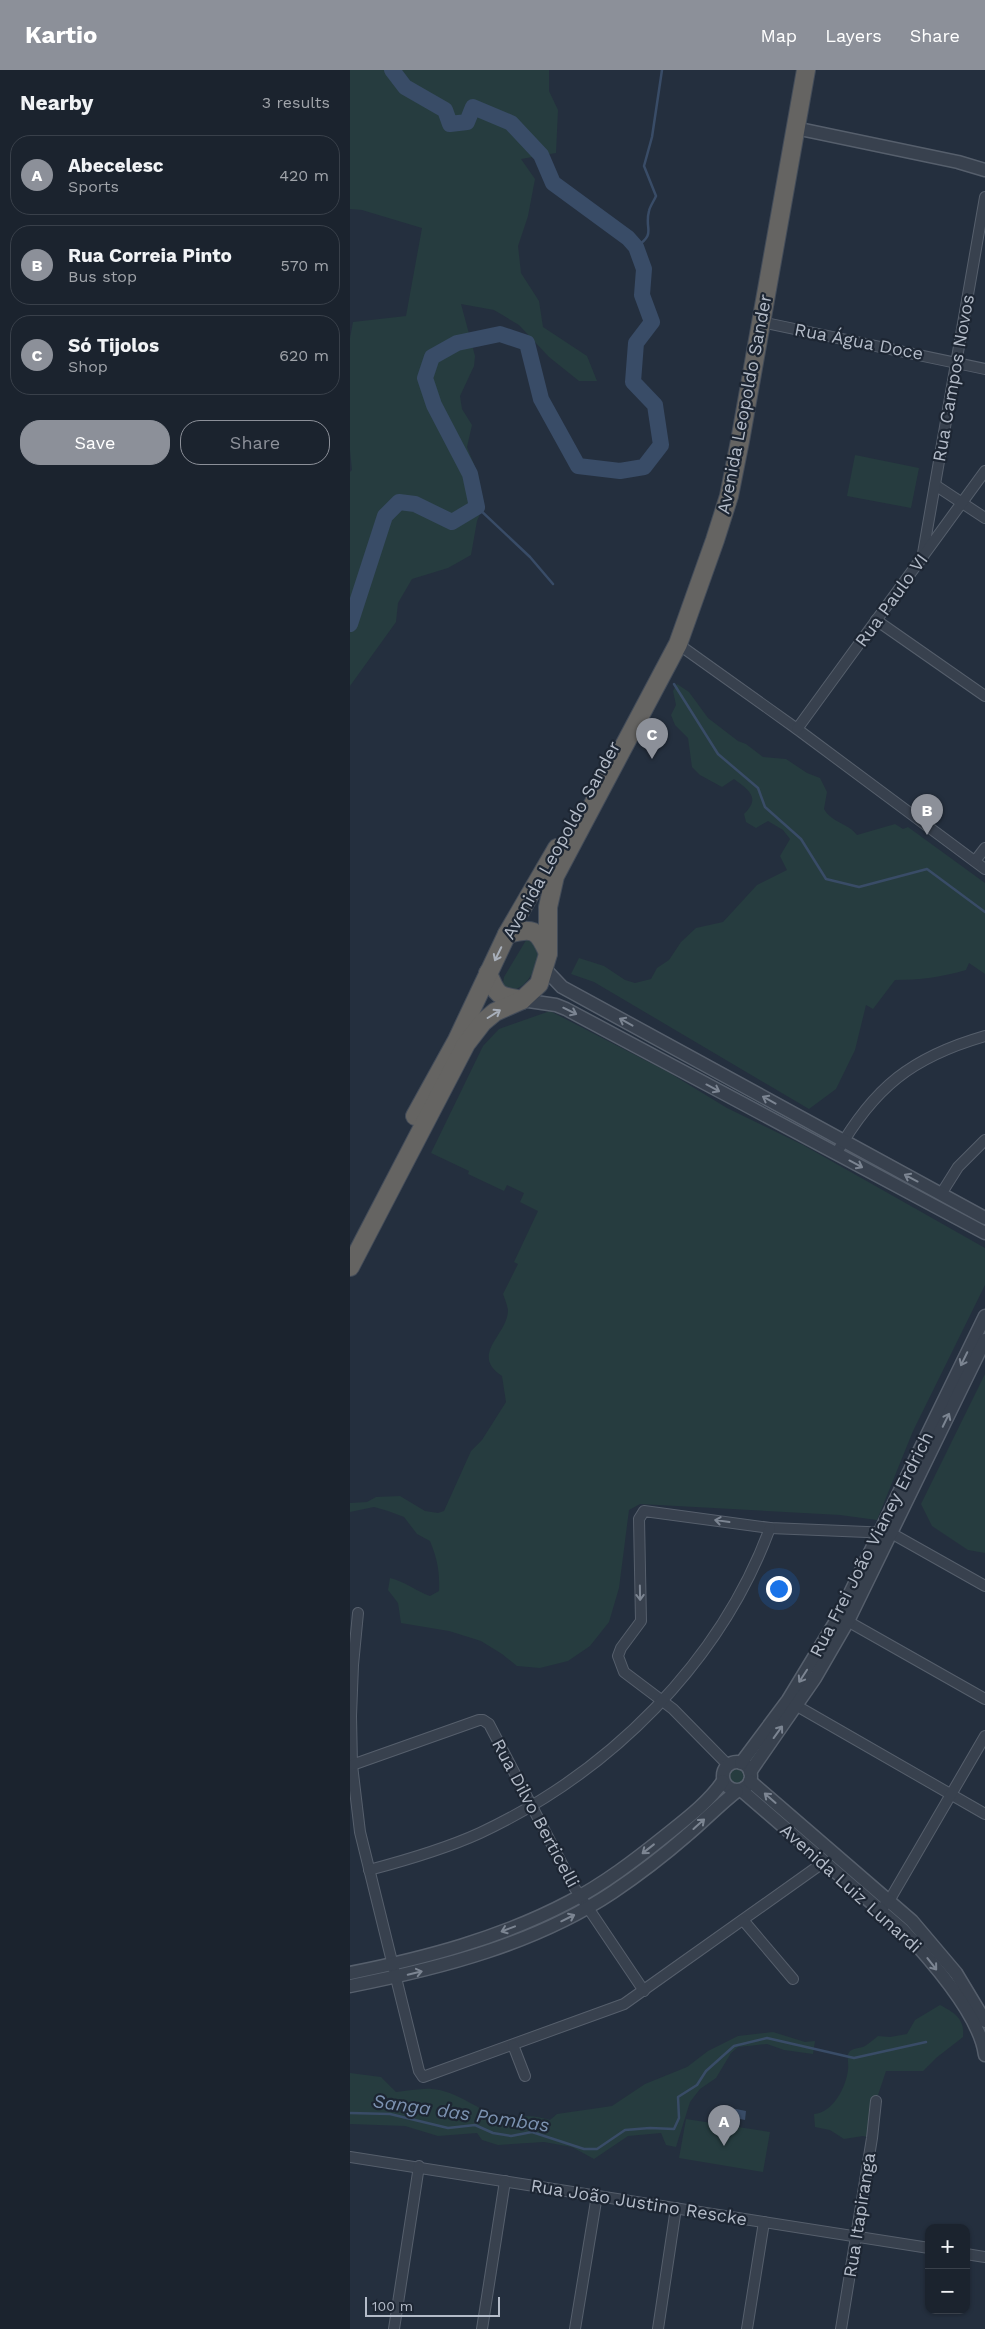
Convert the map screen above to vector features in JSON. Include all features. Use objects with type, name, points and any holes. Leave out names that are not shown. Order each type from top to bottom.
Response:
[{"type":"highway","name":"Avenida Leopoldo Sander","points":[[350,1241],[428,1089],[456,1040],[507,934],[552,858],[653,675],[671,637],[708,535],[726,464],[797,70]]},
{"type":"highway","name":"Avenida Leopoldo Sander","points":[[350,1267],[466,1044],[482,1022],[495,1012],[522,1000],[539,984],[546,961],[548,907],[555,876],[678,644],[729,496],[762,322],[806,70]]},
{"type":"highway","points":[[507,934],[529,930],[539,935],[546,961]]},
{"type":"highway","points":[[488,973],[495,991],[500,995],[522,1000]]},
{"type":"street","points":[[796,128],[958,162],[985,170]]},
{"type":"street","name":"Rua Campos Novos","points":[[922,559],[985,197]]},
{"type":"street","name":"Rua Água Doce","points":[[762,322],[956,361],[985,369]]},
{"type":"street","name":"Rua Paulo VI","points":[[798,729],[985,471]]},
{"type":"street","points":[[935,485],[964,502],[985,518]]},
{"type":"street","points":[[876,620],[985,696]]},
{"type":"street","points":[[678,644],[798,729],[985,869]]},
{"type":"street","points":[[975,862],[985,848]]},
{"type":"street","points":[[546,961],[562,988],[985,1218]]},
{"type":"street","points":[[522,1000],[556,1005],[566,1009],[985,1233]]},
{"type":"street","points":[[836,1154],[881,1091],[903,1072],[940,1051],[985,1036]]},
{"type":"street","points":[[941,1194],[958,1168],[985,1140]]},
{"type":"street","name":"Rua Frei João Vianey Erdrich","points":[[886,1532],[985,1316]]},
{"type":"street","name":"Rua Frei João Vianey Erdrich","points":[[350,1986],[452,1963],[508,1944],[588,1908],[664,1854],[741,1777],[797,1706],[985,1340]]},
{"type":"street","points":[[741,1777],[662,1700],[624,1672],[618,1656],[621,1648],[641,1622],[640,1514],[647,1510],[770,1528],[886,1532],[985,1586]]},
{"type":"street","points":[[369,1870],[453,1844],[532,1806],[600,1759],[662,1700],[695,1662],[724,1620],[750,1576],[770,1528]]},
{"type":"street","points":[[358,1613],[351,1690],[352,1765],[360,1832],[418,2071],[423,2077],[624,2004],[824,1862]]},
{"type":"street","points":[[843,1619],[985,1699]]},
{"type":"street","name":"Rua Frei João Vianey Erdrich","points":[[741,1777],[788,1700],[843,1619]]},
{"type":"street","points":[[797,1706],[985,1814]]},
{"type":"street","name":"Rua Dilvo Berticelli","points":[[352,1765],[484,1720],[493,1731],[580,1896],[644,1991]]},
{"type":"street","points":[[884,1905],[985,1736]]},
{"type":"street","points":[[350,1973],[449,1950],[530,1920],[580,1896],[656,1844],[705,1801],[723,1781],[723,1772],[741,1777]]},
{"type":"street","name":"Avenida Luiz Lunardi","points":[[741,1777],[824,1862],[884,1905],[912,1921],[942,1955],[970,1994],[985,2020]]},
{"type":"street","name":"Avenida Luiz Lunardi","points":[[741,1777],[884,1905],[932,1963],[959,2001],[984,2048]]},
{"type":"street","points":[[743,1920],[793,1979]]},
{"type":"street","points":[[513,2045],[525,2076]]},
{"type":"street","name":"Rua Itapiranga","points":[[840,2329],[872,2138],[876,2101]]},
{"type":"street","name":"Rua João Justino Rescke","points":[[350,2156],[925,2247]]},
{"type":"street","points":[[394,2329],[419,2166]]},
{"type":"street","points":[[482,2329],[505,2181]]},
{"type":"street","points":[[574,2329],[597,2195]]},
{"type":"street","points":[[658,2329],[676,2208]]},
{"type":"street","points":[[747,2329],[764,2222]]},
{"type":"street","points":[[970,2255],[985,2258]]},
{"type":"green space","points":[[350,70],[549,70],[549,91],[558,110],[556,153],[521,159],[535,179],[528,216],[518,246],[521,273],[539,301],[543,327],[587,356],[597,381],[579,381],[549,357],[519,325],[494,310],[461,304],[475,356],[474,366],[460,396],[462,409],[472,425],[467,447],[478,474],[484,504],[477,521],[471,555],[448,568],[412,579],[398,603],[396,622],[350,686],[350,472],[352,470],[350,450],[350,338],[353,322],[406,316],[422,228],[362,210],[350,209]]},
{"type":"green space","points":[[855,455],[919,468],[911,508],[847,496]]},
{"type":"green space","points":[[677,684],[689,692],[708,718],[738,741],[746,744],[763,757],[786,759],[807,773],[820,778],[827,792],[824,809],[827,814],[857,835],[895,824],[903,829],[908,827],[985,883],[985,974],[969,963],[966,970],[948,975],[922,979],[895,980],[873,1009],[866,1005],[855,1050],[836,1089],[809,1109],[594,982],[571,974],[579,958],[604,966],[625,980],[635,983],[651,979],[657,968],[669,960],[681,942],[696,928],[723,922],[757,885],[787,870],[780,856],[790,839],[783,830],[768,821],[756,828],[746,822],[744,814],[752,803],[751,795],[748,791],[734,779],[722,787],[700,775],[692,767],[688,738],[675,725],[671,715],[676,705],[673,691]]},
{"type":"green space","points":[[528,937],[531,938],[540,955],[538,961],[524,984],[513,990],[507,989],[503,983],[504,977]]},
{"type":"green space","points":[[550,1011],[668,1072],[727,1108],[803,1145],[985,1248],[985,1285],[913,1431],[877,1520],[840,1515],[640,1504],[629,1510],[619,1588],[609,1622],[590,1646],[568,1661],[540,1668],[517,1666],[481,1641],[449,1631],[401,1623],[398,1603],[388,1590],[390,1578],[430,1596],[439,1591],[438,1565],[430,1541],[417,1534],[404,1517],[374,1507],[350,1512],[350,1503],[367,1502],[376,1497],[400,1496],[425,1511],[438,1513],[444,1511],[471,1451],[482,1440],[506,1402],[502,1376],[493,1368],[489,1360],[489,1352],[506,1319],[508,1310],[503,1294],[518,1264],[514,1262],[538,1211],[520,1202],[524,1193],[507,1185],[504,1191],[468,1174],[469,1171],[431,1153],[483,1046],[499,1029]]},
{"type":"green space","points":[[985,1374],[985,1553],[968,1550],[932,1526],[921,1504]]},
{"type":"green space","points":[[733,1768],[739,1768],[744,1773],[742,1782],[733,1784],[728,1779],[728,1773]]},
{"type":"green space","points":[[940,2005],[961,2021],[963,2037],[923,2071],[886,2071],[876,2101],[872,2138],[863,2136],[844,2139],[830,2130],[815,2127],[814,2114],[821,2113],[833,2104],[845,2084],[849,2052],[865,2046],[878,2036],[890,2037],[907,2034],[915,2020]]},
{"type":"green space","points":[[773,2032],[805,2042],[815,2041],[813,2054],[784,2050],[767,2044],[738,2047],[731,2053],[716,2078],[700,2089],[690,2102],[676,2147],[666,2145],[661,2133],[628,2136],[594,2159],[572,2147],[544,2142],[498,2145],[482,2140],[477,2133],[438,2136],[405,2126],[350,2124],[350,2073],[381,2077],[396,2092],[419,2089],[441,2090],[507,2123],[528,2116],[550,2120],[557,2114],[612,2106],[645,2084],[687,2067],[708,2051],[738,2036]]},
{"type":"green space","points":[[686,2119],[770,2132],[763,2172],[679,2158]]},
{"type":"water","points":[[726,2107],[746,2111],[745,2120],[725,2116]]},
{"type":"waterway","points":[[350,624],[385,516],[399,502],[415,504],[452,522],[477,507],[470,474],[434,405],[425,378],[432,357],[457,343],[500,334],[527,343],[541,399],[578,466],[620,471],[644,467],[661,445],[655,405],[633,382],[636,343],[652,322],[642,295],[644,269],[636,247],[628,238],[553,183],[541,155],[511,123],[473,107],[467,122],[450,124],[445,110],[405,87],[392,70]]},
{"type":"waterway","points":[[636,247],[648,234],[649,211],[656,196],[644,166],[652,137],[662,70]]},
{"type":"waterway","points":[[477,507],[530,557],[553,584]]},
{"type":"waterway","points":[[674,684],[718,754],[758,788],[765,807],[801,839],[826,879],[859,887],[927,869],[985,912]]},
{"type":"waterway","name":"Sanga das Pombas","points":[[350,2113],[390,2114],[448,2128],[475,2125],[493,2133],[511,2136],[532,2132],[584,2149],[597,2149],[625,2130],[674,2129],[679,2118],[678,2097],[697,2085],[706,2071],[734,2046],[767,2038],[854,2058],[926,2042]]},
{"type":"place","name":"Só Tijolos","points":[[652,759]]},
{"type":"place","name":"Rua Correia Pinto","points":[[927,835]]},
{"type":"place","name":"Abecelesc","points":[[724,2146]]}]
